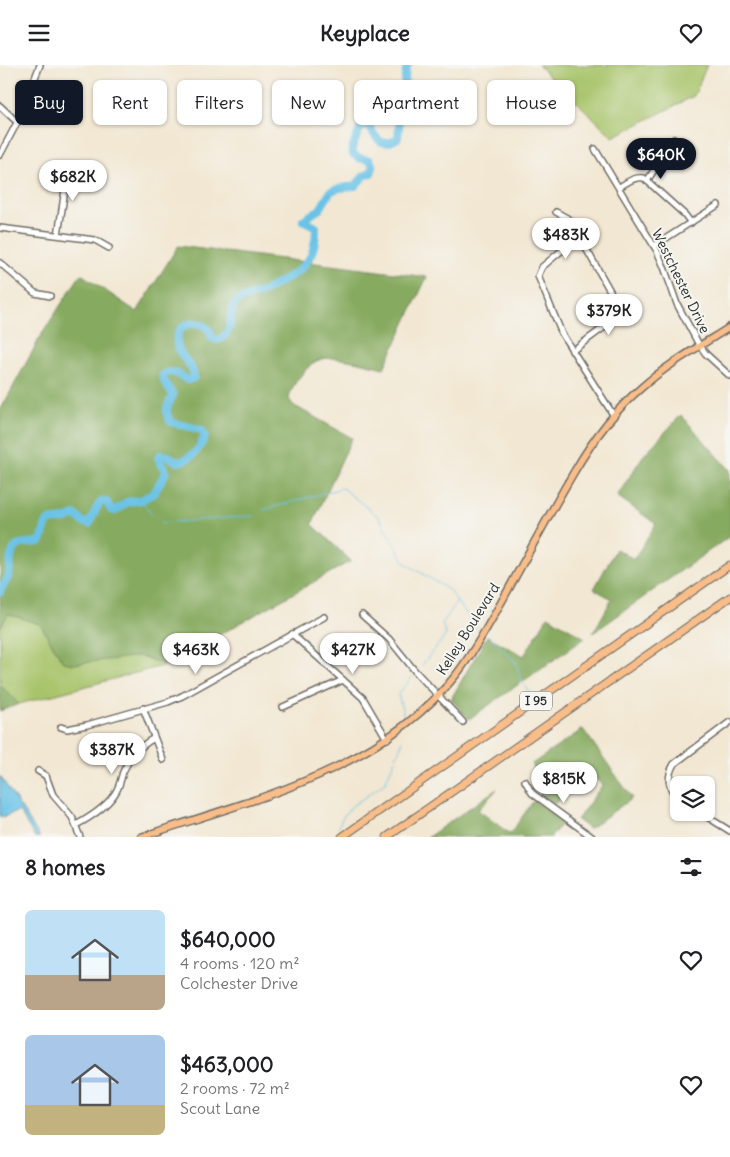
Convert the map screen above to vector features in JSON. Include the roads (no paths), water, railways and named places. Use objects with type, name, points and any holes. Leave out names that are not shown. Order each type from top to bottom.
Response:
[{"type":"highway","name":"I 95","points":[[342,837],[730,565]]},
{"type":"highway","name":"I 95","points":[[387,837],[730,597]]},
{"type":"main road","name":"Kelley Boulevard","points":[[141,837],[310,779],[346,763],[387,739],[417,717],[458,674],[583,457],[614,416],[639,389],[654,377],[730,327]]},
{"type":"street","points":[[34,80],[40,65]]},
{"type":"street","points":[[0,106],[15,121]]},
{"type":"street","points":[[0,155],[16,125]]},
{"type":"street","points":[[647,181],[674,139]]},
{"type":"street","name":"Westchester Drive","points":[[596,149],[654,246],[664,267],[677,304],[700,346],[730,376]]},
{"type":"street","points":[[58,235],[66,183],[62,173]]},
{"type":"street","points":[[619,187],[639,177],[647,181],[685,215],[691,223]]},
{"type":"street","points":[[654,246],[718,205]]},
{"type":"street","points":[[556,213],[567,218],[622,311],[618,317],[572,351]]},
{"type":"street","points":[[0,228],[98,241],[109,248]]},
{"type":"street","points":[[579,236],[539,272],[539,277],[556,320],[572,351],[614,416]]},
{"type":"street","points":[[0,263],[35,293],[50,296]]},
{"type":"street","points":[[362,615],[388,639],[463,722]]},
{"type":"street","points":[[61,727],[67,729],[143,709],[182,696],[324,617]]},
{"type":"street","points":[[292,634],[344,680],[367,704],[387,739]]},
{"type":"street","points":[[283,707],[344,680]]},
{"type":"street","points":[[143,709],[163,760]]},
{"type":"street","points":[[670,788],[670,770],[674,764],[730,722]]},
{"type":"street","points":[[76,825],[90,817],[110,801],[117,790],[131,755],[142,745],[154,738]]},
{"type":"street","points":[[38,771],[46,776],[53,795],[72,817],[80,837]]},
{"type":"street","points":[[525,781],[532,793],[592,837]]},
{"type":"street","points":[[714,821],[730,831]]},
{"type":"water","points":[[0,776],[40,837],[35,837],[19,811],[0,818]]},
{"type":"waterway","points":[[0,592],[8,577],[14,550],[21,544],[41,541],[48,521],[66,519],[75,515],[83,522],[89,524],[101,502],[107,502],[111,510],[115,511],[127,502],[141,500],[154,493],[166,472],[158,458],[160,455],[168,456],[178,462],[191,456],[198,449],[205,436],[202,430],[171,422],[167,414],[167,409],[173,395],[164,381],[163,375],[173,372],[188,380],[194,378],[191,367],[179,351],[177,345],[180,330],[193,323],[203,325],[208,329],[212,338],[217,340],[223,337],[227,333],[232,312],[237,302],[265,291],[293,274],[306,263],[314,248],[316,227],[303,220],[320,209],[331,191],[355,186],[364,176],[371,173],[373,167],[370,160],[359,158],[353,154],[352,148],[361,127],[369,126],[375,136],[384,143],[398,138],[400,115],[394,105],[404,86],[408,65]]},
{"type":"waterway","points":[[263,510],[342,488],[378,516],[405,563],[449,590],[457,602],[442,624],[446,635],[422,665]]},
{"type":"waterway","points":[[141,500],[153,516]]},
{"type":"waterway","points":[[161,523],[253,516]]},
{"type":"waterway","points":[[457,602],[478,629]]},
{"type":"waterway","points":[[489,636],[514,660],[522,683],[530,693]]},
{"type":"waterway","points":[[405,720],[398,694],[413,676]]},
{"type":"waterway","points":[[339,827],[342,818],[352,806],[385,783],[403,741]]}]
